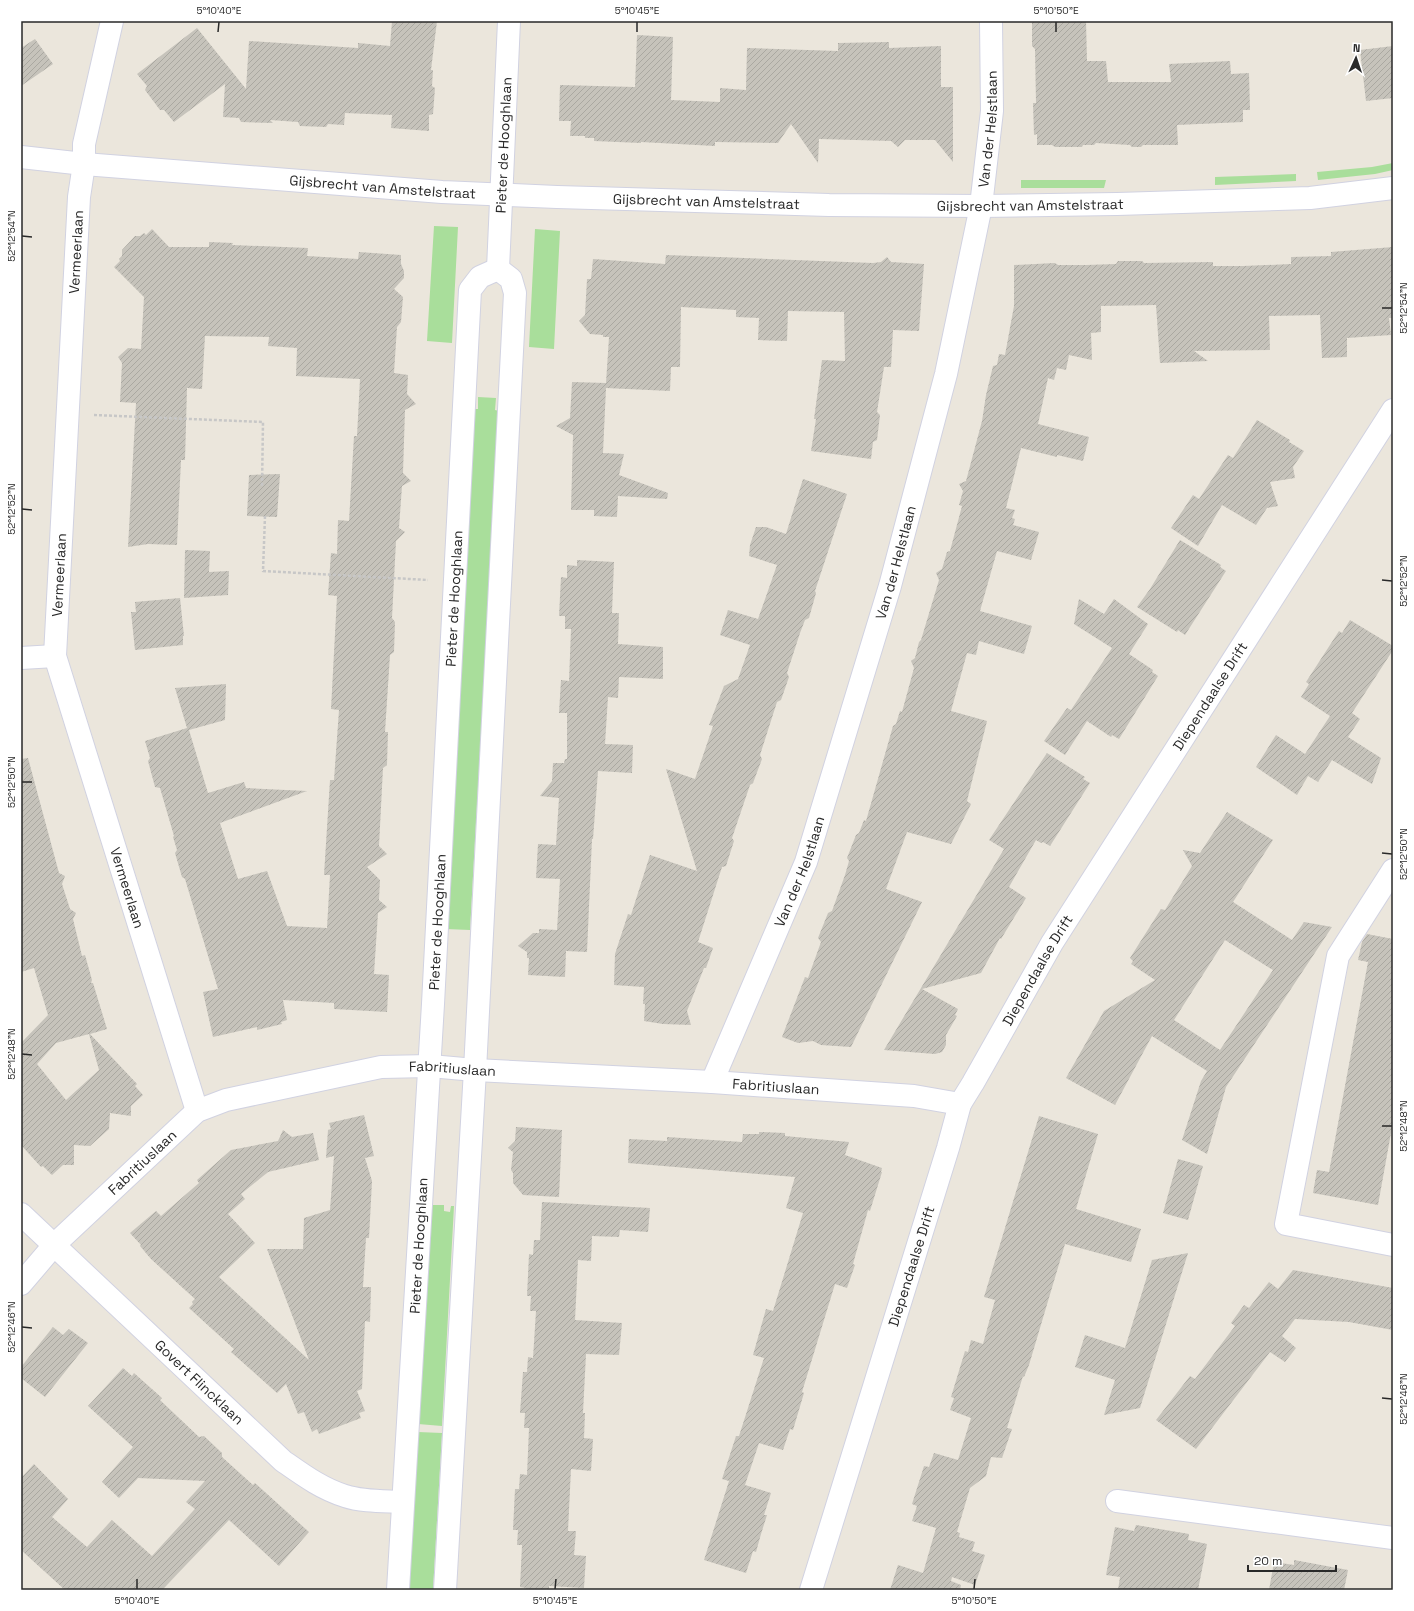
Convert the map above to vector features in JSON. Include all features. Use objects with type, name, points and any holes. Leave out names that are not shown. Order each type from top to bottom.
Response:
[{"type":"street","name":"Vermeerlaan","points":[[112,21],[84,144],[84,164],[79,197],[55,656],[197,1111]]},
{"type":"street","name":"Pieter de Hooghlaan","points":[[398,1590],[430,1066],[470,290],[480,277],[498,269],[509,21]]},
{"type":"street","name":"Van der Helstlaan","points":[[712,1082],[806,862],[890,586],[946,374],[981,206],[992,112],[991,21]]},
{"type":"street","name":"Gijsbrecht van Amstelstraat","points":[[21,157],[84,164],[442,192],[829,205],[981,206],[1116,204],[1310,198],[1393,188]]},
{"type":"street","points":[[445,1590],[475,1070],[516,293],[511,279],[498,269]]},
{"type":"street","name":"Diependaalse Drift","points":[[812,1590],[960,1104],[1052,943],[1393,410]]},
{"type":"street","points":[[21,658],[55,656]]},
{"type":"street","points":[[1393,870],[1338,956],[1286,1224],[1393,1245]]},
{"type":"street","name":"Fabritiuslaan","points":[[21,1284],[55,1244],[197,1111],[226,1100],[380,1067],[430,1066],[475,1070],[712,1082],[914,1096],[960,1104]]},
{"type":"street","name":"Govert Flincklaan","points":[[21,1214],[55,1244],[283,1462],[313,1483],[345,1497],[375,1501],[403,1502]]},
{"type":"street","points":[[1117,1501],[1393,1538]]},
{"type":"path","points":[[67,414],[263,422],[262,488]]},
{"type":"path","points":[[265,516],[263,572],[455,582]]},
{"type":"green space","points":[[1393,163],[1393,170],[1375,174],[1318,180],[1317,172],[1372,167]]},
{"type":"green space","points":[[1296,174],[1296,181],[1215,185],[1215,177]]},
{"type":"green space","points":[[1021,180],[1106,180],[1104,188],[1021,188]]},
{"type":"green space","points":[[434,226],[458,227],[452,343],[427,341]]},
{"type":"green space","points":[[535,229],[560,231],[554,349],[529,347]]},
{"type":"green space","points":[[478,397],[496,398],[495,410],[499,411],[470,930],[446,929],[474,409],[478,409]]},
{"type":"green space","points":[[430,1205],[444,1205],[444,1211],[450,1212],[451,1206],[454,1206],[442,1426],[418,1424]]},
{"type":"green space","points":[[418,1432],[442,1433],[433,1590],[409,1590]]},
{"type":"building","points":[[392,21],[437,21],[431,70],[433,70],[432,86],[435,88],[433,114],[429,115],[429,131],[391,128],[392,115],[345,113],[344,125],[328,124],[326,127],[300,126],[298,122],[270,120],[273,123],[241,122],[239,118],[223,117],[225,84],[174,122],[164,110],[160,110],[145,90],[147,86],[137,74],[197,28],[246,89],[249,41],[358,48],[358,43],[390,46]]},
{"type":"building","points":[[1032,21],[1086,21],[1087,61],[1106,61],[1108,82],[1171,82],[1169,64],[1230,61],[1231,74],[1249,73],[1250,110],[1243,110],[1243,122],[1177,125],[1178,145],[1143,145],[1141,147],[1132,147],[1130,145],[1096,143],[1094,145],[1083,145],[1082,147],[1055,147],[1052,145],[1037,145],[1037,134],[1034,135],[1033,103],[1036,103],[1035,49],[1032,46]]},
{"type":"building","points":[[637,35],[673,37],[671,100],[720,102],[720,88],[746,90],[747,48],[838,51],[838,43],[889,42],[889,48],[941,46],[941,87],[953,87],[953,162],[935,140],[905,140],[898,147],[891,141],[819,139],[818,163],[791,124],[778,143],[715,142],[715,146],[594,141],[594,138],[585,138],[585,136],[570,136],[571,121],[559,121],[560,85],[635,87]]},
{"type":"building","points":[[35,39],[53,64],[21,86],[21,48]]},
{"type":"building","points":[[1393,46],[1393,98],[1366,101],[1360,50]]},
{"type":"building","points":[[152,229],[169,247],[209,247],[209,242],[233,243],[232,245],[308,248],[307,256],[358,259],[359,252],[401,255],[404,278],[394,289],[403,297],[401,322],[397,327],[394,373],[408,375],[407,394],[416,404],[405,410],[403,473],[411,481],[402,486],[399,528],[405,532],[396,541],[392,618],[395,622],[394,652],[390,655],[385,732],[388,732],[387,765],[383,768],[379,846],[387,854],[367,867],[380,880],[379,900],[387,907],[378,913],[374,974],[389,975],[387,1012],[334,1009],[334,1003],[283,1000],[287,1020],[281,1022],[282,1024],[257,1030],[257,1027],[213,1037],[203,992],[218,989],[185,879],[182,877],[175,853],[177,850],[174,836],[160,788],[155,787],[148,761],[150,758],[145,741],[187,728],[175,688],[226,684],[225,720],[189,730],[208,793],[244,782],[246,788],[307,791],[220,823],[238,879],[267,871],[287,926],[327,928],[330,875],[324,875],[330,780],[334,780],[339,710],[331,709],[337,596],[328,595],[331,553],[337,554],[338,520],[349,521],[354,436],[357,436],[360,379],[296,376],[297,348],[268,346],[269,337],[205,336],[202,389],[187,388],[185,460],[181,460],[177,545],[148,544],[128,547],[136,403],[120,402],[122,363],[118,357],[128,348],[141,349],[144,297],[114,267],[120,261],[119,259],[122,256],[122,250],[135,236],[140,236],[144,233],[146,235]]},
{"type":"building","points":[[1393,247],[1393,318],[1389,318],[1391,335],[1347,338],[1347,357],[1322,358],[1320,315],[1269,316],[1270,350],[1194,351],[1208,361],[1160,363],[1156,305],[1101,306],[1101,332],[1091,333],[1092,360],[1069,355],[1066,370],[1057,368],[1054,380],[1048,378],[1038,424],[1089,437],[1083,461],[1057,455],[1057,457],[1021,448],[1006,508],[1015,510],[1012,518],[1015,519],[1013,525],[1039,532],[1031,560],[997,551],[980,611],[1032,626],[1024,654],[979,641],[976,655],[967,653],[951,711],[987,721],[967,801],[971,804],[951,844],[907,832],[886,889],[922,902],[851,1047],[821,1045],[813,1041],[798,1043],[782,1037],[805,977],[808,978],[821,942],[818,938],[828,913],[832,911],[845,875],[849,861],[847,858],[856,835],[859,833],[864,820],[866,821],[893,726],[896,724],[900,711],[902,712],[914,668],[911,661],[915,658],[939,580],[936,573],[942,569],[947,552],[950,551],[962,506],[959,505],[963,491],[959,484],[966,481],[982,421],[993,366],[997,365],[999,354],[1005,355],[1014,306],[1014,265],[1055,263],[1058,265],[1116,264],[1118,261],[1142,261],[1144,263],[1213,262],[1213,266],[1291,264],[1291,257],[1331,256],[1331,252]]},
{"type":"building","points":[[666,255],[873,263],[881,262],[887,257],[891,262],[924,264],[919,331],[893,330],[891,367],[884,367],[877,412],[880,415],[877,440],[873,442],[871,459],[811,451],[822,360],[845,361],[844,312],[788,311],[787,341],[758,340],[759,318],[736,317],[736,310],[681,307],[680,367],[671,367],[670,391],[606,388],[603,453],[624,454],[619,475],[668,493],[667,499],[618,496],[617,517],[594,516],[594,510],[571,510],[573,435],[556,426],[570,418],[572,382],[606,383],[609,337],[590,334],[579,321],[585,315],[587,279],[591,279],[593,259],[665,264]]},
{"type":"building","points":[[1257,420],[1290,440],[1289,442],[1304,451],[1293,467],[1295,478],[1270,482],[1278,506],[1267,508],[1256,525],[1222,505],[1198,546],[1171,528],[1193,495],[1199,499],[1228,455],[1233,458]]},
{"type":"building","points":[[280,474],[277,517],[247,516],[249,475]]},
{"type":"building","points":[[803,479],[847,494],[815,591],[816,593],[809,618],[805,620],[800,633],[787,673],[789,677],[781,700],[777,702],[760,755],[762,759],[753,783],[750,785],[732,838],[734,841],[726,866],[722,867],[698,942],[713,948],[687,1011],[691,1025],[663,1024],[644,1021],[644,987],[614,985],[615,954],[628,914],[631,915],[650,855],[697,871],[666,769],[695,779],[713,726],[709,725],[724,686],[738,679],[750,645],[720,635],[728,610],[758,619],[777,565],[749,556],[750,545],[756,527],[766,527],[786,534]]},
{"type":"building","points":[[1180,540],[1221,565],[1220,567],[1226,571],[1185,635],[1178,630],[1177,632],[1137,607],[1150,589]]},
{"type":"building","points":[[185,550],[210,551],[209,572],[229,571],[228,595],[184,598]]},
{"type":"building","points":[[577,560],[614,562],[612,613],[619,613],[618,644],[663,647],[663,679],[619,677],[618,698],[608,697],[605,744],[633,745],[632,773],[598,771],[592,839],[587,952],[566,951],[565,977],[528,975],[529,958],[527,958],[527,952],[518,946],[533,933],[539,933],[539,929],[557,930],[560,879],[536,878],[538,844],[556,845],[559,798],[540,796],[552,781],[553,763],[564,763],[565,759],[567,759],[567,713],[559,713],[561,680],[569,681],[571,629],[565,629],[565,616],[559,616],[561,577],[567,578],[567,565],[577,566]]},
{"type":"building","points":[[180,598],[184,636],[183,645],[135,650],[131,612],[136,612],[135,602]]},
{"type":"building","points":[[1079,599],[1104,614],[1114,599],[1148,624],[1129,654],[1153,670],[1152,672],[1158,676],[1119,739],[1112,735],[1111,737],[1087,721],[1065,755],[1044,741],[1067,708],[1071,710],[1112,648],[1074,624]]},
{"type":"building","points":[[1350,620],[1393,646],[1393,650],[1352,713],[1360,719],[1348,737],[1381,758],[1372,784],[1332,760],[1318,782],[1308,776],[1297,795],[1256,767],[1276,735],[1305,754],[1330,716],[1301,697],[1309,684],[1306,682],[1339,631],[1342,633]]},
{"type":"building","points":[[1047,753],[1085,777],[1083,779],[1090,783],[1050,846],[1036,840],[1009,887],[1026,898],[1001,939],[1000,938],[981,973],[922,989],[958,1009],[955,1015],[957,1016],[946,1035],[946,1045],[942,1052],[935,1054],[884,1050],[1004,849],[989,840]]},
{"type":"building","points":[[28,758],[59,873],[65,876],[62,884],[70,909],[76,913],[73,919],[82,956],[85,955],[92,980],[91,983],[93,983],[107,1029],[90,1034],[137,1084],[135,1086],[143,1095],[131,1106],[131,1116],[110,1113],[109,1129],[90,1146],[74,1145],[74,1165],[63,1165],[52,1175],[43,1166],[41,1167],[21,1145],[21,1043],[48,1015],[34,968],[21,972],[21,759]],"holes":[[[89,1034],[99,1070],[66,1100],[37,1064],[56,1043]]]},
{"type":"building","points":[[1227,812],[1273,840],[1233,902],[1292,940],[1304,922],[1332,927],[1226,1087],[1207,1154],[1182,1140],[1201,1081],[1207,1071],[1152,1036],[1115,1105],[1066,1078],[1104,1011],[1155,980],[1131,964],[1133,961],[1130,958],[1161,909],[1165,910],[1192,866],[1183,850],[1200,853]],"holes":[[[1225,940],[1273,970],[1220,1050],[1174,1020]]]},
{"type":"building","points":[[1367,934],[1393,939],[1393,1122],[1378,1205],[1313,1193],[1317,1170],[1329,1172],[1368,962],[1358,960],[1362,942]]},
{"type":"building","points":[[364,1115],[374,1156],[365,1158],[372,1181],[369,1238],[366,1238],[363,1287],[371,1287],[370,1322],[365,1321],[362,1389],[357,1391],[365,1411],[359,1413],[361,1418],[319,1434],[317,1429],[312,1432],[304,1412],[298,1414],[286,1384],[277,1393],[231,1352],[234,1349],[189,1308],[195,1299],[151,1259],[130,1233],[156,1211],[161,1216],[199,1183],[197,1180],[231,1150],[278,1141],[283,1130],[292,1137],[313,1133],[319,1160],[268,1172],[241,1194],[245,1199],[228,1214],[255,1243],[219,1277],[309,1360],[267,1249],[303,1249],[304,1218],[330,1210],[334,1156],[326,1158],[328,1130],[331,1129],[329,1123]]},
{"type":"building","points":[[1039,1116],[1098,1134],[1076,1209],[1141,1229],[1131,1262],[1065,1244],[1029,1365],[1024,1377],[1023,1376],[1007,1428],[1012,1429],[1002,1458],[991,1457],[986,1476],[970,1488],[957,1532],[960,1533],[959,1537],[975,1542],[972,1551],[985,1555],[975,1585],[952,1577],[951,1581],[961,1585],[960,1590],[890,1590],[898,1565],[923,1573],[936,1528],[912,1521],[917,1506],[912,1504],[924,1466],[929,1467],[934,1453],[958,1460],[971,1418],[950,1410],[954,1398],[951,1397],[965,1351],[968,1352],[971,1340],[983,1344],[995,1300],[984,1297]]},
{"type":"building","points":[[516,1127],[562,1130],[559,1197],[523,1195],[513,1183],[513,1173],[511,1170],[513,1152],[508,1148],[515,1141]]},
{"type":"building","points":[[759,1132],[785,1133],[785,1136],[849,1142],[845,1155],[882,1168],[882,1172],[870,1211],[868,1210],[853,1264],[855,1265],[847,1288],[835,1284],[802,1392],[804,1393],[793,1430],[790,1429],[783,1450],[759,1443],[745,1485],[771,1493],[764,1515],[767,1515],[756,1552],[753,1551],[746,1573],[704,1560],[729,1481],[722,1479],[736,1436],[739,1436],[764,1358],[753,1355],[766,1309],[773,1311],[803,1213],[786,1208],[795,1177],[628,1163],[629,1139],[667,1141],[667,1137],[742,1142],[743,1134],[759,1134]]},
{"type":"building","points":[[1178,1159],[1203,1166],[1188,1220],[1163,1213]]},
{"type":"building","points":[[542,1202],[650,1208],[648,1232],[620,1230],[619,1237],[592,1236],[591,1261],[578,1260],[575,1320],[622,1323],[619,1355],[586,1354],[583,1413],[585,1413],[584,1438],[593,1439],[591,1471],[571,1469],[568,1531],[576,1531],[574,1555],[586,1556],[584,1588],[549,1586],[549,1590],[525,1590],[526,1588],[520,1587],[522,1545],[517,1545],[518,1530],[513,1530],[515,1489],[519,1489],[520,1474],[527,1475],[529,1428],[524,1428],[525,1413],[520,1413],[523,1372],[527,1372],[528,1357],[533,1358],[536,1311],[530,1311],[531,1296],[527,1296],[529,1254],[533,1255],[534,1240],[540,1240]]},
{"type":"building","points":[[1188,1253],[1140,1408],[1104,1415],[1115,1380],[1075,1367],[1085,1335],[1125,1348],[1152,1260]]},
{"type":"building","points":[[1293,1270],[1393,1288],[1393,1330],[1349,1322],[1295,1319],[1282,1336],[1296,1348],[1285,1362],[1270,1352],[1196,1449],[1156,1420],[1190,1376],[1195,1379],[1235,1326],[1231,1323],[1244,1305],[1249,1308],[1269,1282],[1278,1289]]},
{"type":"building","points":[[53,1327],[63,1335],[69,1329],[88,1343],[45,1397],[21,1378],[21,1367]]},
{"type":"building","points":[[123,1368],[132,1376],[134,1373],[162,1398],[160,1400],[199,1437],[204,1436],[222,1453],[222,1457],[253,1485],[255,1483],[309,1532],[279,1566],[229,1520],[162,1590],[65,1590],[21,1550],[21,1478],[34,1464],[68,1499],[52,1517],[87,1547],[112,1520],[152,1556],[195,1509],[186,1502],[205,1481],[138,1478],[119,1498],[102,1482],[133,1447],[88,1406]]},
{"type":"building","points":[[1136,1525],[1189,1534],[1188,1540],[1207,1544],[1198,1590],[1118,1590],[1120,1577],[1106,1575],[1115,1527],[1134,1531]]},
{"type":"building","points":[[1294,1560],[1348,1570],[1344,1590],[1269,1590],[1274,1562],[1294,1565]]}]
